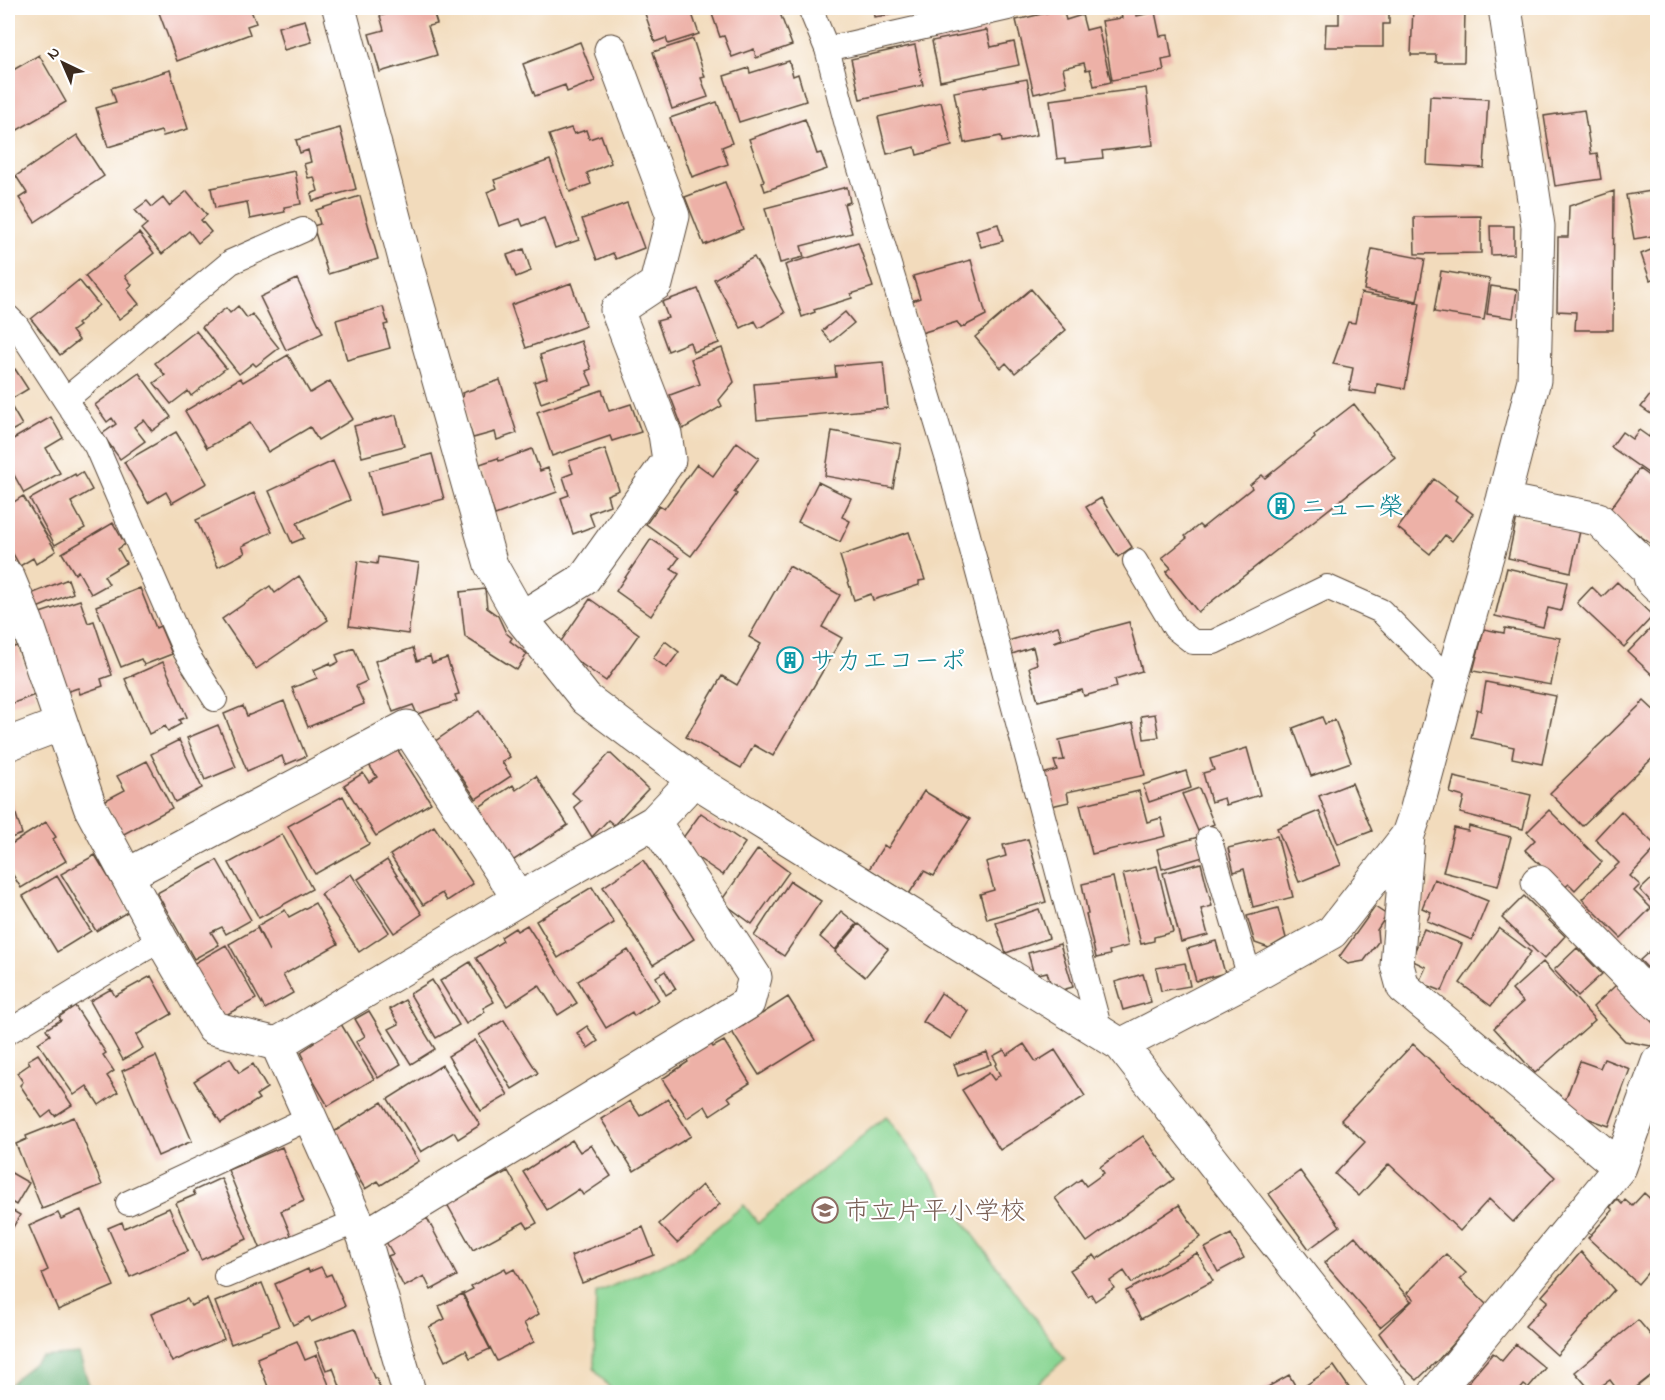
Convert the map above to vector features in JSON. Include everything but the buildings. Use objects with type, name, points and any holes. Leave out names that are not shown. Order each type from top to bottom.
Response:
[{"type":"street","points":[[339,8],[407,267],[491,566],[521,618],[586,699],[694,780],[1111,1040],[1393,1392]]},
{"type":"street","points":[[1504,8],[1538,226],[1534,380],[1503,500],[1408,835],[1397,965],[1403,987],[1620,1167]]},
{"type":"street","points":[[521,618],[584,579],[669,460],[665,434],[617,310],[656,284],[673,216],[611,50]]},
{"type":"street","points":[[1503,500],[1598,519],[1654,570]]},
{"type":"street","points":[[8,577],[17,626],[61,723],[90,807],[161,939],[213,1028],[277,1044],[519,899],[654,822],[694,780]]},
{"type":"street","points":[[8,744],[61,723]]},
{"type":"street","points":[[127,875],[407,727],[519,899]]},
{"type":"street","points":[[361,1229],[748,1003],[755,977],[654,822]]},
{"type":"street","points":[[1111,1040],[1250,978],[1332,932],[1408,835]]},
{"type":"street","points":[[1538,882],[1658,1005]]},
{"type":"street","points":[[277,1044],[361,1229],[410,1392]]},
{"type":"street","points":[[1436,1392],[1620,1167],[1658,1062]]},
{"type":"lane","points":[[810,8],[827,49],[848,129],[948,460],[1111,1040]]},
{"type":"lane","points":[[827,49],[1008,8]]},
{"type":"lane","points":[[65,400],[231,262],[303,231]]},
{"type":"lane","points":[[8,317],[96,446],[185,651],[215,699]]},
{"type":"lane","points":[[1135,561],[1174,628],[1193,642],[1214,642],[1327,587],[1380,611],[1451,682]]},
{"type":"lane","points":[[1209,838],[1250,978]]},
{"type":"lane","points":[[8,1032],[161,939]]},
{"type":"lane","points":[[128,1203],[311,1117]]},
{"type":"lane","points":[[226,1276],[361,1229]]},
{"type":"green space","name":"市立片平小学校","points":[[886,1116],[1065,1359],[1028,1392],[613,1392],[594,1368],[596,1293],[683,1255],[744,1205],[758,1223]]},
{"type":"green space","points":[[79,1354],[90,1388],[100,1392],[8,1392],[8,1387],[17,1377],[42,1357]]},
{"type":"place","name":"ニュー榮","points":[[1281,506]]},
{"type":"place","name":"サカエコーポ","points":[[790,660]]},
{"type":"place","name":"市立片平小学校","points":[[825,1210]]}]
